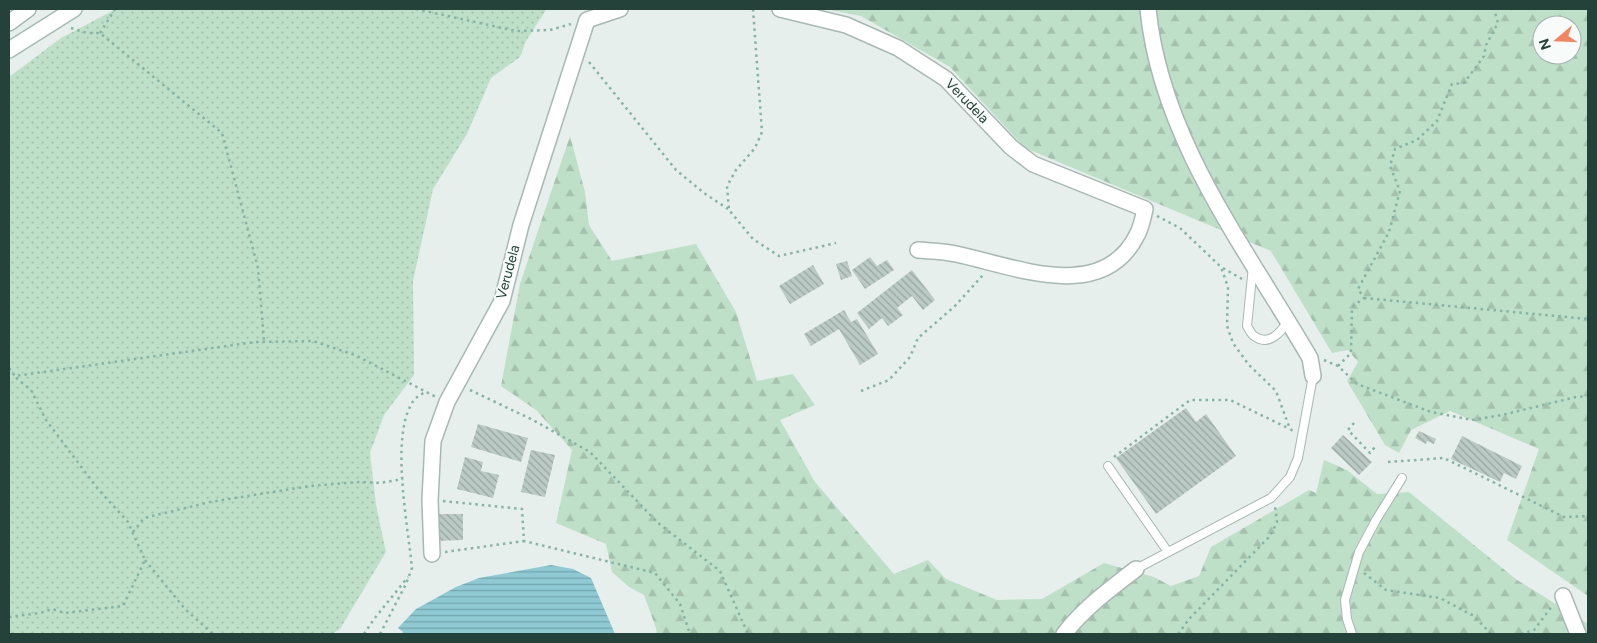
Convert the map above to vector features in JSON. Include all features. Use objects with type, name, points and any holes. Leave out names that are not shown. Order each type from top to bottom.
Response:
[{"type":"street","points":[[9,23],[28,9]]},
{"type":"street","points":[[587,20],[620,9]]},
{"type":"street","name":"Verudela","points":[[780,9],[846,24],[898,48],[946,79],[1011,147],[1033,164],[1145,210]]},
{"type":"street","points":[[1148,9],[1156,59],[1171,107],[1190,152],[1218,206],[1310,358],[1313,376]]},
{"type":"street","points":[[9,50],[66,12]]},
{"type":"street","name":"Verudela","points":[[432,554],[430,500],[433,441],[447,402],[502,301],[521,225],[587,20]]},
{"type":"street","points":[[918,250],[954,253],[1049,276],[1082,276],[1104,268],[1124,256],[1138,234],[1145,210]]},
{"type":"street","points":[[1064,634],[1073,622],[1099,598],[1136,569]]},
{"type":"street","points":[[1559,599],[1578,634]]},
{"type":"lane","points":[[1253,264],[1247,326],[1254,336],[1263,340],[1273,338],[1281,333],[1288,321]]},
{"type":"lane","points":[[1136,569],[1271,498],[1290,477],[1298,458],[1313,376]]},
{"type":"lane","points":[[1108,466],[1168,552]]},
{"type":"lane","points":[[1352,634],[1347,619],[1345,600],[1359,552],[1402,478]]},
{"type":"path","points":[[100,33],[115,9]]},
{"type":"path","points":[[416,9],[516,30],[550,30],[587,20]]},
{"type":"path","points":[[729,210],[727,186],[736,170],[755,148],[762,132],[752,9]]},
{"type":"path","points":[[1364,298],[1358,289],[1389,232],[1400,191],[1390,166],[1395,149],[1417,140],[1437,121],[1452,84],[1464,83],[1484,56],[1486,45],[1498,22],[1494,9]]},
{"type":"path","points":[[66,12],[70,28],[88,33],[100,33],[222,133],[258,268],[264,342]]},
{"type":"path","points":[[578,49],[676,170],[704,194],[729,210],[753,239],[779,256],[836,243]]},
{"type":"path","points":[[1145,210],[1180,228],[1221,267],[1250,284]]},
{"type":"path","points":[[861,391],[889,380],[910,357],[918,338],[955,306],[994,263]]},
{"type":"path","points":[[1221,267],[1228,287],[1228,326],[1233,343],[1249,365],[1276,391],[1290,429]]},
{"type":"path","points":[[1338,366],[1351,353],[1352,307],[1364,298],[1588,319]]},
{"type":"path","points":[[15,376],[264,342],[313,341],[355,355],[425,392],[415,399],[410,406],[401,439],[412,568],[380,634]]},
{"type":"path","points":[[1310,358],[1327,360],[1338,366],[1357,384],[1431,412],[1472,420],[1588,396]]},
{"type":"path","points":[[9,368],[31,390],[46,420],[98,489],[128,522],[145,560],[185,609],[213,634]]},
{"type":"path","points":[[457,384],[532,420],[590,452],[658,523],[720,571],[748,634]]},
{"type":"path","points":[[1108,466],[1106,463],[1190,400],[1230,400],[1302,436]]},
{"type":"path","points":[[1354,423],[1348,430],[1370,453],[1376,447]]},
{"type":"path","points":[[1388,462],[1444,458],[1564,517],[1588,516]]},
{"type":"path","points":[[132,532],[144,518],[210,502],[310,486],[360,482],[380,483],[403,479]]},
{"type":"path","points":[[1178,634],[1190,618],[1270,536],[1277,522],[1276,510],[1271,498]]},
{"type":"path","points":[[430,500],[522,509],[524,541]]},
{"type":"path","points":[[432,554],[524,541],[655,573],[680,604],[690,634]]},
{"type":"path","points":[[1359,552],[1362,572],[1386,590],[1440,598],[1474,616],[1491,634]]},
{"type":"path","points":[[9,617],[40,613],[52,609],[65,613],[122,606],[145,560]]},
{"type":"path","points":[[364,634],[409,576]]},
{"type":"path","points":[[1521,634],[1534,630],[1559,599]]},
{"type":"green space","points":[[116,9],[549,9],[546,10],[526,41],[520,57],[491,78],[467,134],[433,189],[413,281],[414,375],[384,415],[370,453],[376,505],[386,552],[340,629],[332,634],[9,634],[9,77],[61,38]]},
{"type":"green space","points":[[824,9],[1588,9],[1588,596],[1507,540],[1539,449],[1450,411],[1411,430],[1399,453],[1385,445],[1347,381],[1358,362],[1348,350],[1332,353],[1271,251],[1025,148],[950,67],[861,16]]},
{"type":"green space","points":[[570,136],[585,192],[589,225],[612,261],[696,244],[736,312],[757,381],[793,374],[815,405],[780,420],[815,482],[894,574],[928,560],[946,579],[997,600],[1042,599],[1104,563],[1154,577],[1171,586],[1199,576],[1211,547],[1309,490],[1316,493],[1324,460],[1347,470],[1377,494],[1409,492],[1517,580],[1588,624],[1588,634],[657,634],[644,595],[629,587],[612,572],[606,544],[556,523],[572,450],[536,410],[501,386],[520,284]]},
{"type":"water","points":[[551,565],[573,569],[591,578],[615,634],[401,634],[403,632],[398,628],[416,609],[456,587],[479,578]]},
{"type":"building","points":[[870,257],[877,266],[887,260],[894,270],[865,289],[852,270]]},
{"type":"building","points":[[847,261],[852,276],[841,280],[836,264]]},
{"type":"building","points":[[813,265],[824,284],[790,304],[779,286]]},
{"type":"building","points":[[912,270],[935,300],[923,310],[912,296],[897,308],[903,315],[888,326],[882,318],[869,329],[857,313]]},
{"type":"building","points":[[844,310],[851,322],[857,319],[878,354],[860,365],[839,329],[811,346],[804,334]]},
{"type":"building","points":[[1186,408],[1196,422],[1206,414],[1236,456],[1156,514],[1116,458]]},
{"type":"building","points":[[478,424],[528,438],[521,462],[471,447]]},
{"type":"building","points":[[1419,431],[1436,439],[1434,444],[1427,441],[1426,444],[1415,438]]},
{"type":"building","points":[[1343,435],[1372,462],[1359,475],[1331,448]]},
{"type":"building","points":[[1462,436],[1522,466],[1516,479],[1504,473],[1500,482],[1451,459]]},
{"type":"building","points":[[531,450],[555,455],[545,497],[521,492]]},
{"type":"building","points":[[465,457],[483,462],[481,471],[499,475],[493,498],[457,489]]},
{"type":"building","points":[[434,514],[463,514],[463,540],[434,541]]}]
